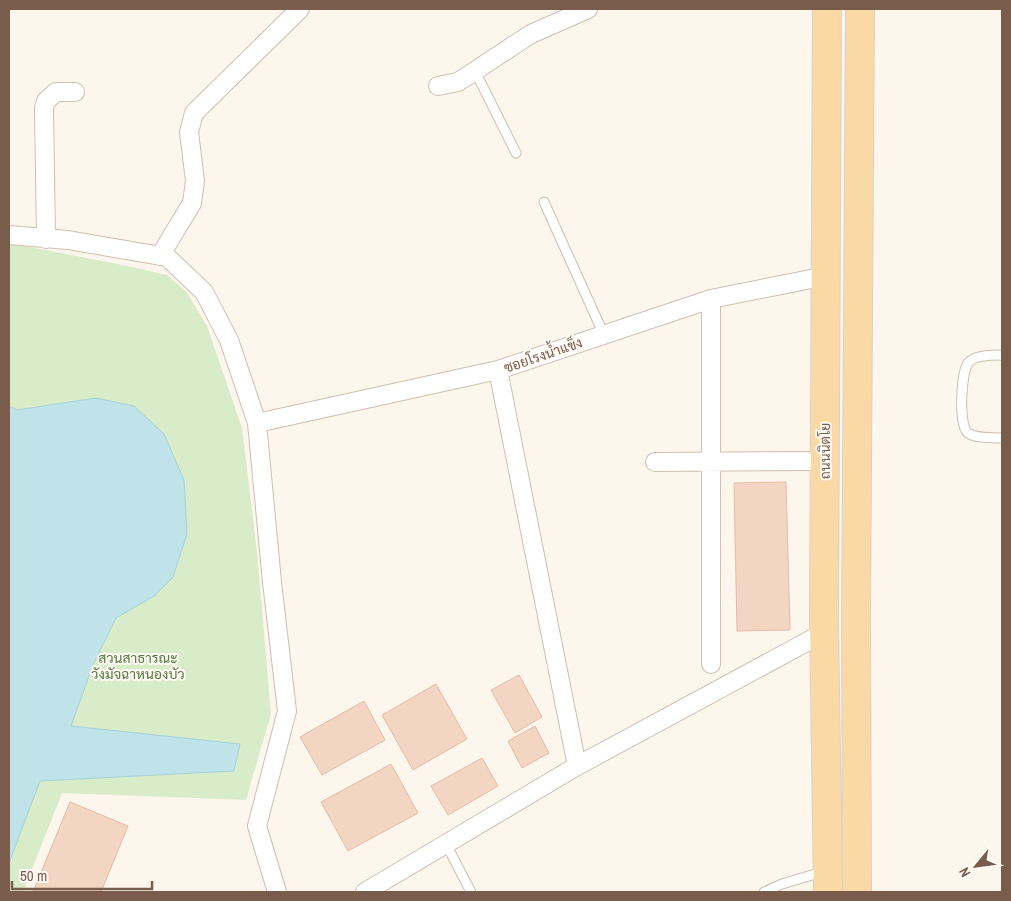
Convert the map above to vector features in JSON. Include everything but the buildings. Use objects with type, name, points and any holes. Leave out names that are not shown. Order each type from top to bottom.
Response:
[{"type":"main road","name":"ถนนนิตโย","points":[[827,9],[825,626],[828,881]]},
{"type":"main road","points":[[857,892],[856,618],[860,9]]},
{"type":"street","points":[[160,256],[192,203],[195,181],[188,132],[194,113],[300,9]]},
{"type":"street","points":[[438,86],[458,82],[531,34],[588,9]]},
{"type":"street","points":[[46,238],[44,108],[46,101],[56,92],[75,92]]},
{"type":"street","points":[[9,235],[68,240],[167,257],[204,292],[229,340],[257,423],[272,582],[287,711],[257,826],[278,892]]},
{"type":"street","name":"ซอยโรงน้ำแข็ง","points":[[257,423],[498,370],[711,299],[826,276]]},
{"type":"street","points":[[711,299],[711,664]]},
{"type":"street","points":[[498,370],[577,766]]},
{"type":"street","points":[[655,462],[825,461]]},
{"type":"street","points":[[373,890],[577,766],[825,626]]},
{"type":"lane","points":[[475,71],[516,153]]},
{"type":"lane","points":[[544,202],[604,335]]},
{"type":"lane","points":[[1002,355],[977,357],[970,360],[965,368],[961,413],[968,433],[978,436],[1002,438]]},
{"type":"lane","points":[[446,844],[471,892]]},
{"type":"lane","points":[[764,892],[782,884],[828,881]]},
{"type":"green space","name":"สวนสาธารณะ วังมัจฉาหนองบัว","points":[[9,243],[167,275],[186,291],[207,326],[242,428],[257,552],[271,714],[246,800],[62,793],[23,892],[9,892]]},
{"type":"water","points":[[96,398],[134,406],[164,434],[184,480],[187,534],[173,577],[154,596],[116,618],[93,665],[71,726],[240,744],[234,771],[40,781],[9,863],[9,406],[17,410]]}]
